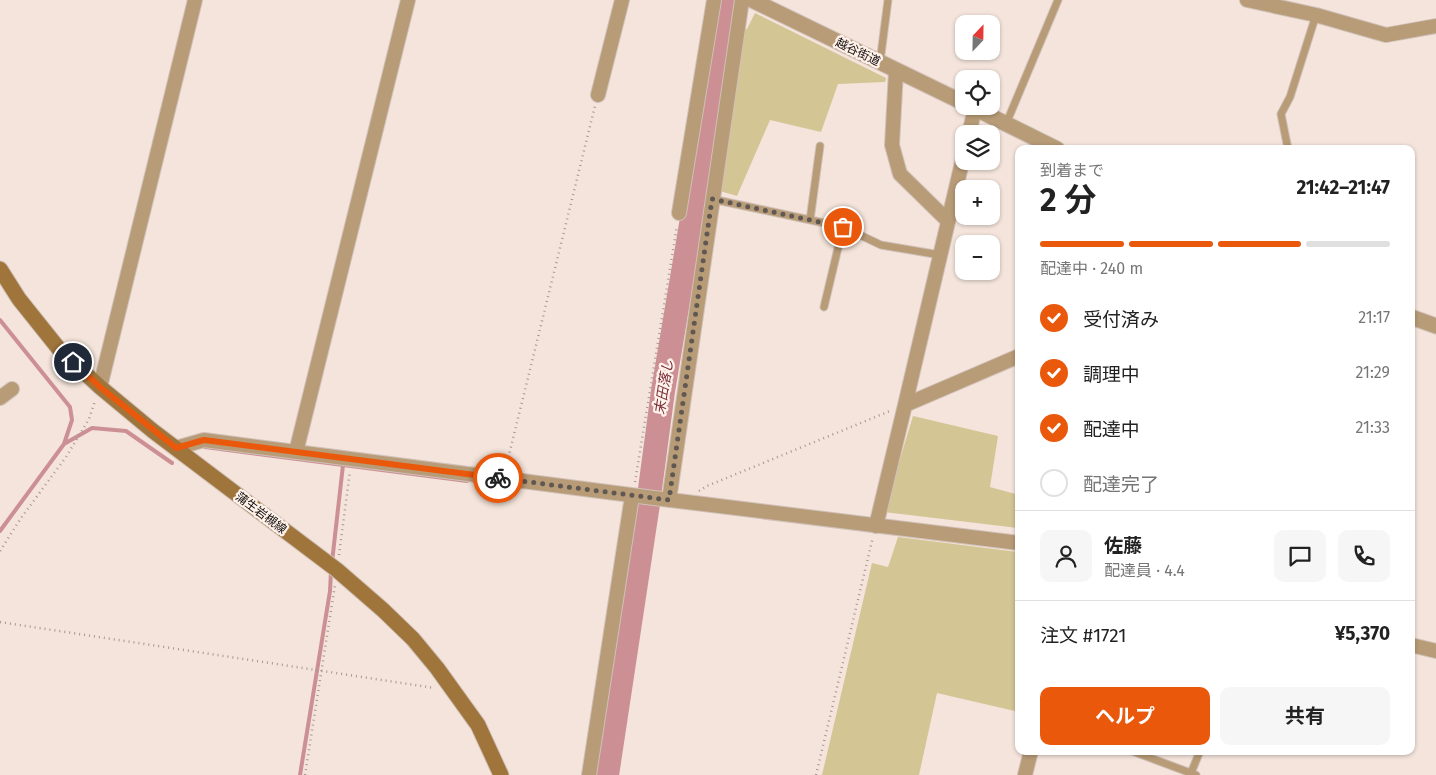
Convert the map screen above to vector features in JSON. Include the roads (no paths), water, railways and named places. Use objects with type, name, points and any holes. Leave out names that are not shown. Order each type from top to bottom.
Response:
[{"type":"main road","name":"蒲生岩槻線","points":[[0,269],[19,299],[59,349],[100,387],[176,448],[337,570],[413,639],[478,725],[501,775]]},
{"type":"street","points":[[100,387],[195,0]]},
{"type":"street","points":[[296,452],[408,0]]},
{"type":"street","points":[[598,95],[622,0]]},
{"type":"street","points":[[679,214],[714,0]]},
{"type":"street","points":[[675,501],[712,199],[742,0]]},
{"type":"street","name":"越谷街道","points":[[752,0],[955,99]]},
{"type":"street","points":[[1248,0],[1316,15],[1386,35],[1436,26]]},
{"type":"street","points":[[896,70],[892,146],[900,174],[948,221]]},
{"type":"street","name":"越谷街道","points":[[988,115],[1049,145]]},
{"type":"street","points":[[876,526],[960,170]]},
{"type":"street","points":[[1415,318],[1436,326]]},
{"type":"street","points":[[905,405],[1015,358]]},
{"type":"street","points":[[0,398],[12,389]]},
{"type":"street","points":[[176,448],[204,440],[632,496],[1015,543]]},
{"type":"street","points":[[589,775],[632,496]]},
{"type":"street","points":[[1415,646],[1436,651]]},
{"type":"street","points":[[1026,775],[1030,755]]},
{"type":"lane","points":[[880,63],[888,0]]},
{"type":"lane","points":[[1006,124],[1058,0]]},
{"type":"lane","points":[[1287,145],[1281,114],[1290,97],[1316,15]]},
{"type":"lane","points":[[810,220],[820,146]]},
{"type":"lane","points":[[712,199],[843,227],[881,245],[940,255]]},
{"type":"lane","points":[[824,307],[843,227]]},
{"type":"lane","points":[[1143,755],[1194,774],[1199,755]]},
{"type":"waterway","name":"末田落し","points":[[607,775],[663,391],[727,0]]},
{"type":"waterway","points":[[0,320],[70,407],[72,420],[64,444],[0,531]]},
{"type":"waterway","points":[[64,444],[92,428],[126,431],[172,463]]},
{"type":"waterway","points":[[205,447],[467,481]]},
{"type":"waterway","points":[[332,562],[343,465]]},
{"type":"waterway","points":[[300,775],[330,591],[331,572]]}]
